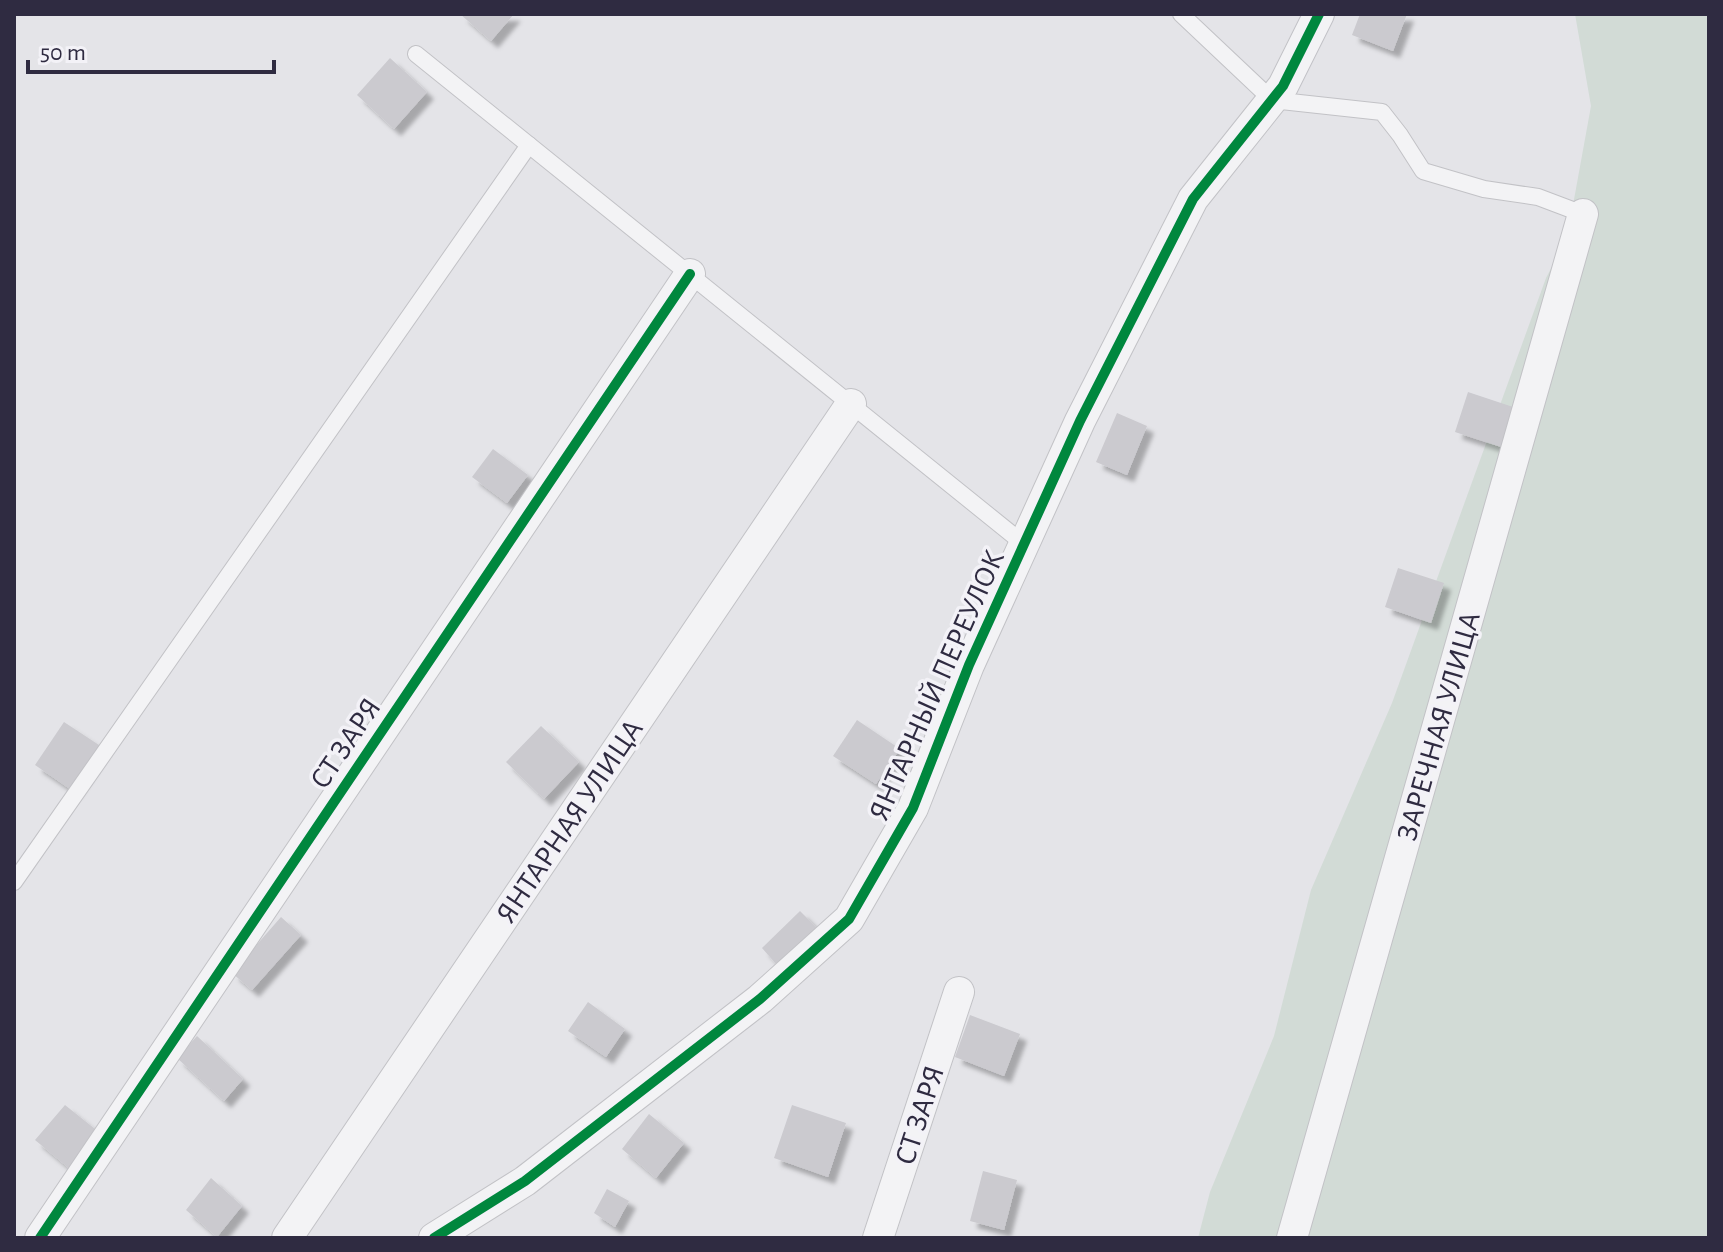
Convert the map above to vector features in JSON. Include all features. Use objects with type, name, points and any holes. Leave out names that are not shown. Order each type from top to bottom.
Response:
[{"type":"street","name":"ЯНТАРНЫЙ ПЕРЕУЛОК","points":[[434,1238],[525,1181],[760,999],[849,919],[913,808],[969,665],[1080,421],[1193,199],[1283,86],[1319,14]]},
{"type":"street","name":"ЗАРЕЧНАЯ УЛИЦА","points":[[1292,1238],[1583,214]]},
{"type":"street","name":"СТ ЗАРЯ","points":[[40,1238],[690,274]]},
{"type":"street","name":"ЯНТАРНАЯ УЛИЦА","points":[[287,1238],[851,404]]},
{"type":"street","name":"СТ ЗАРЯ","points":[[878,1238],[959,992]]},
{"type":"lane","points":[[1181,14],[1272,100],[1382,112],[1423,171],[1484,189],[1538,197],[1583,214]]},
{"type":"lane","points":[[416,54],[1024,544]]},
{"type":"lane","points":[[14,882],[529,145]]},
{"type":"shaded area","points":[[1575,14],[1709,14],[1709,1238],[1198,1238],[1210,1192],[1274,1036],[1311,890],[1392,703],[1546,278],[1567,238],[1591,106]]},
{"type":"building","points":[[460,14],[514,14],[491,41]]},
{"type":"building","points":[[1360,14],[1407,14],[1393,51],[1352,35]]},
{"type":"building","points":[[390,58],[427,92],[394,129],[357,95]]},
{"type":"building","points":[[1468,392],[1513,407],[1501,447],[1455,432]]},
{"type":"building","points":[[1117,413],[1147,426],[1127,475],[1096,462]]},
{"type":"building","points":[[493,449],[528,475],[507,503],[472,477]]},
{"type":"building","points":[[1398,568],[1444,583],[1431,623],[1385,607]]},
{"type":"building","points":[[857,720],[900,749],[876,784],[833,756]]},
{"type":"building","points":[[64,722],[102,747],[73,791],[35,765]]},
{"type":"building","points":[[541,726],[579,762],[544,799],[506,762]]},
{"type":"building","points":[[800,911],[824,935],[784,973],[762,948]]},
{"type":"building","points":[[281,917],[301,935],[252,990],[232,973]]},
{"type":"building","points":[[588,1002],[625,1029],[606,1057],[568,1031]]},
{"type":"building","points":[[970,1015],[1020,1034],[1004,1076],[955,1057]]},
{"type":"building","points":[[197,1036],[243,1079],[224,1101],[177,1058]]},
{"type":"building","points":[[65,1105],[100,1133],[70,1169],[35,1140]]},
{"type":"building","points":[[792,1105],[846,1123],[828,1177],[774,1158]]},
{"type":"building","points":[[649,1114],[684,1143],[656,1178],[622,1149]]},
{"type":"building","points":[[983,1171],[1017,1180],[1004,1230],[970,1221]]},
{"type":"building","points":[[211,1178],[242,1206],[217,1237],[186,1210]]},
{"type":"building","points":[[607,1189],[629,1201],[615,1227],[594,1213]]},
{"type":"cycle path","points":[[434,1238],[525,1181],[760,999],[849,919],[913,808],[969,665],[1080,421],[1193,199],[1283,86],[1319,14]]},
{"type":"cycle path","points":[[40,1238],[690,274]]}]
